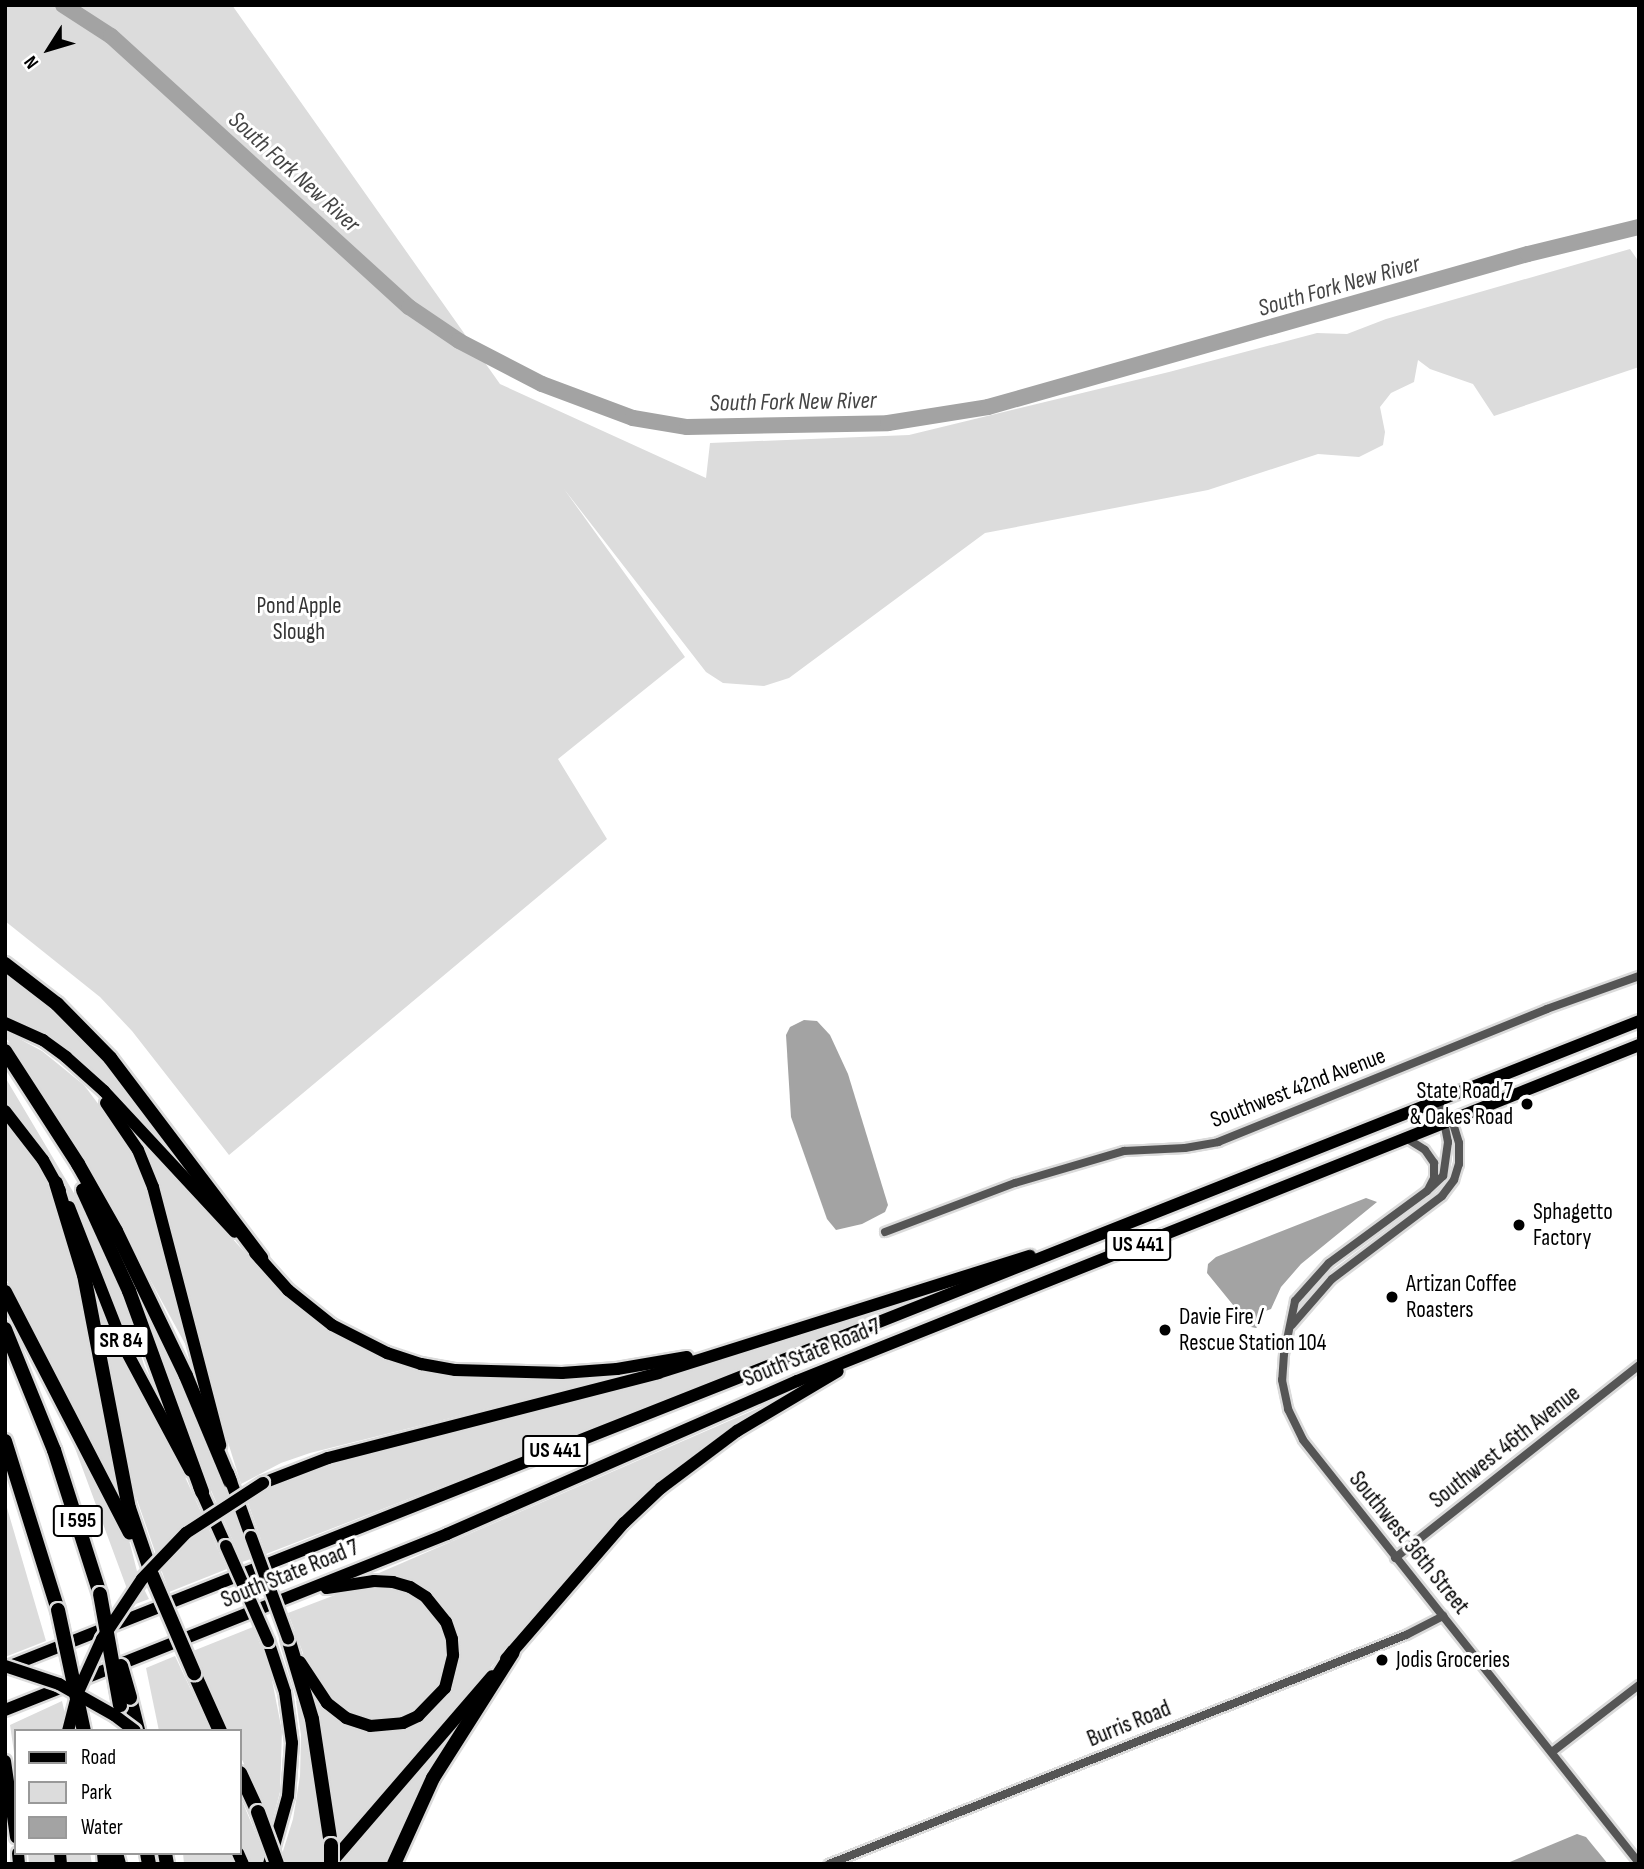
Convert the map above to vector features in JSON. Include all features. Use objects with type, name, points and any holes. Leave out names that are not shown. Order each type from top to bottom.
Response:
[{"type":"highway","points":[[5,964],[57,1004],[110,1058],[261,1258]]},
{"type":"highway","points":[[5,1051],[78,1164],[111,1223],[172,1346],[230,1481]]},
{"type":"highway","points":[[5,1051],[105,1234],[129,1291],[202,1492]]},
{"type":"highway","points":[[56,1184],[78,1248],[130,1508],[152,1575]]},
{"type":"highway","points":[[5,1292],[152,1575],[219,1729]]},
{"type":"highway","name":"I 595","points":[[5,1329],[54,1450],[100,1594],[125,1701],[136,1729]]},
{"type":"highway","name":"I 595","points":[[5,1441],[58,1610],[84,1729]]},
{"type":"highway","points":[[288,1638],[317,1740],[331,1845],[331,1864]]},
{"type":"highway","points":[[394,1864],[433,1778],[513,1652]]},
{"type":"highway","points":[[125,1701],[125,1729]]},
{"type":"highway","points":[[242,1777],[258,1812],[271,1863]]},
{"type":"main road","name":"South State Road 7","points":[[5,1667],[1639,1021]]},
{"type":"main road","points":[[5,1023],[43,1040],[83,1072],[261,1258],[288,1290],[332,1325],[366,1344],[421,1364],[455,1370],[562,1373],[617,1369],[733,1350]]},
{"type":"main road","name":"South State Road 7","points":[[5,1710],[458,1530],[727,1410],[871,1351],[1639,1045]]},
{"type":"main road","points":[[83,1072],[138,1150],[153,1187],[230,1481],[288,1638],[319,1695],[336,1711],[357,1723],[386,1726],[403,1723],[433,1704],[444,1688],[453,1654],[452,1639],[446,1622],[426,1597],[410,1587],[374,1581],[306,1591]]},
{"type":"main road","name":"SR 84","points":[[5,1111],[29,1140],[72,1214],[129,1359],[202,1492],[268,1641],[285,1692],[292,1743],[288,1796],[271,1863]]},
{"type":"main road","points":[[69,1729],[78,1692],[96,1650],[120,1608],[142,1579],[186,1533],[262,1483],[328,1458],[582,1394],[733,1350],[950,1280],[1105,1234]]},
{"type":"main road","points":[[331,1864],[624,1523],[661,1488],[737,1431],[871,1351]]},
{"type":"main road","points":[[5,1667],[59,1684],[134,1729]]},
{"type":"main road","points":[[5,1761],[14,1823]]},
{"type":"street","name":"Southwest 42nd Avenue","points":[[885,1232],[1015,1183],[1124,1151],[1185,1148],[1218,1142],[1547,1009],[1639,976]]},
{"type":"street","name":"Southwest 36th Street","points":[[1292,1325],[1332,1279],[1442,1196],[1454,1180],[1459,1164],[1459,1143],[1440,1101]]},
{"type":"street","name":"Southwest 36th Street","points":[[1448,1121],[1446,1166],[1443,1175],[1427,1191],[1329,1263],[1295,1301],[1284,1354],[1282,1381],[1288,1409],[1303,1440],[1639,1863]]},
{"type":"street","points":[[1406,1138],[1425,1150],[1434,1163],[1433,1178],[1427,1191]]},
{"type":"street","points":[[1352,1263],[1360,1241]]},
{"type":"street","name":"Southwest 46th Avenue","points":[[1395,1558],[1639,1365]]},
{"type":"street","name":"Burris Road","points":[[829,1864],[1406,1635],[1443,1616]]},
{"type":"street","points":[[1552,1752],[1639,1685]]},
{"type":"green space","name":"Pond Apple Slough","points":[[5,5],[232,5],[500,384],[706,478],[710,443],[909,435],[1317,333],[1347,334],[1386,319],[1630,249],[1639,262],[1639,367],[1494,416],[1473,384],[1430,369],[1418,360],[1414,382],[1391,393],[1380,407],[1385,432],[1383,445],[1359,457],[1318,454],[1208,490],[985,533],[789,678],[764,686],[723,683],[706,672],[564,489],[685,657],[558,759],[607,839],[229,1155],[132,1031],[100,997],[5,921]]},
{"type":"green space","points":[[5,970],[63,1015],[97,1051],[201,1187],[28,1028],[5,1017]]},
{"type":"green space","points":[[5,1031],[42,1051],[84,1085],[129,1145],[150,1198],[189,1351],[92,1173],[5,1036]]},
{"type":"green space","points":[[5,1077],[75,1195],[119,1283],[154,1398],[61,1182],[5,1103]]},
{"type":"green space","points":[[5,1118],[42,1172],[73,1246],[129,1540],[139,1579],[149,1599],[133,1605],[45,1367],[5,1276]]},
{"type":"green space","points":[[129,1124],[286,1298],[323,1327],[377,1357],[436,1374],[513,1377],[635,1369],[635,1372],[310,1453],[281,1463],[241,1484]]},
{"type":"green space","points":[[95,1285],[129,1373],[181,1468],[227,1569],[169,1592],[134,1491],[90,1287]]},
{"type":"green space","points":[[877,1311],[878,1315],[657,1403],[266,1554],[247,1500],[281,1482],[329,1465],[652,1383]]},
{"type":"green space","points":[[150,1313],[224,1484],[251,1559],[242,1562],[210,1488],[147,1315]]},
{"type":"green space","points":[[766,1405],[658,1484],[606,1534],[321,1864],[279,1864],[293,1819],[300,1776],[301,1735],[296,1701],[300,1698],[310,1737],[323,1813],[324,1847],[335,1841],[332,1805],[323,1746],[310,1696],[314,1695],[323,1706],[351,1725],[423,1717],[445,1695],[454,1680],[456,1667],[443,1611],[379,1573]]},
{"type":"green space","points":[[5,1501],[46,1641],[5,1657]]},
{"type":"green space","points":[[372,1585],[401,1589],[428,1605],[444,1630],[448,1649],[446,1673],[434,1696],[406,1718],[375,1723],[354,1717],[330,1700],[307,1664],[288,1613],[348,1590]]},
{"type":"green space","points":[[253,1627],[269,1665],[282,1731],[280,1792],[271,1826],[242,1760],[242,1729],[228,1729],[193,1651]]},
{"type":"green space","points":[[175,1656],[209,1729],[159,1729],[146,1668]]},
{"type":"green space","points":[[62,1701],[69,1729],[14,1729],[14,1752],[10,1725]]},
{"type":"green space","points":[[461,1720],[437,1759],[389,1864],[337,1864]]},
{"type":"green space","points":[[242,1801],[264,1853],[260,1864],[184,1864],[183,1855],[242,1855]]},
{"type":"green space","points":[[28,1855],[90,1855],[92,1864],[29,1864]]},
{"type":"water","points":[[804,1020],[817,1021],[830,1035],[848,1074],[888,1205],[885,1212],[862,1224],[836,1230],[827,1219],[791,1117],[786,1035],[790,1027]]},
{"type":"water","points":[[1366,1198],[1377,1202],[1301,1264],[1281,1287],[1271,1309],[1260,1313],[1261,1324],[1256,1328],[1251,1327],[1207,1273],[1208,1264],[1216,1257]]},
{"type":"water","points":[[1577,1834],[1586,1837],[1608,1864],[1505,1864]]},
{"type":"waterway","name":"South Fork New River","points":[[63,5],[111,36],[409,307],[459,341],[542,384],[633,418],[687,427],[888,423],[988,407],[1528,254],[1639,227]]},
{"type":"place","name":"State Road 7 & Oakes Road","points":[[1527,1104]]},
{"type":"place","name":"Sphagetto Factory","points":[[1519,1225]]},
{"type":"place","name":"Artizan Coffee Roasters","points":[[1392,1297]]},
{"type":"place","name":"Davie Fire / Rescue Station 104","points":[[1165,1330]]},
{"type":"place","name":"Jodis Groceries","points":[[1382,1660]]}]
